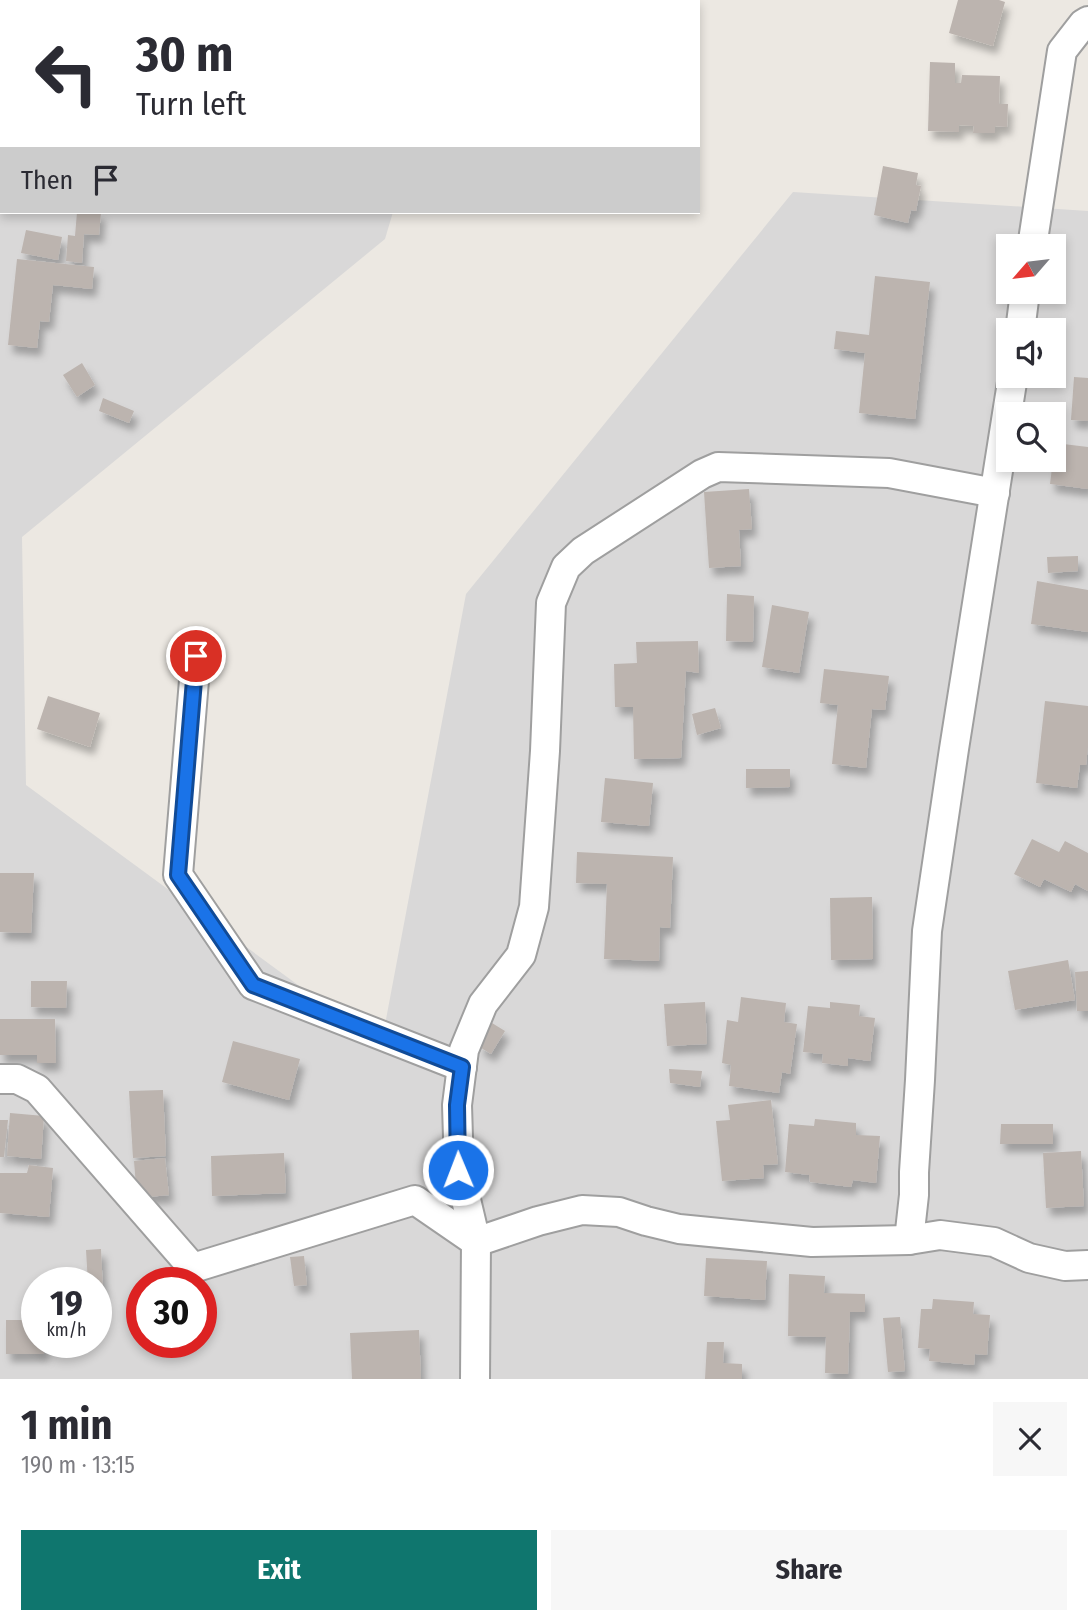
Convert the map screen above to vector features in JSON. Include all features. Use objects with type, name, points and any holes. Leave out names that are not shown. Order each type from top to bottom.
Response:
[{"type":"street","points":[[1034,234],[1062,51],[1088,21]]},
{"type":"street","points":[[909,1240],[914,1195],[927,931],[1011,388]]},
{"type":"street","points":[[475,1379],[476,1242],[458,1170],[457,1105],[464,1050],[483,1004],[520,955],[534,906],[545,751],[551,603],[566,566],[620,526],[702,474],[718,467],[889,473],[995,493]]},
{"type":"street","points":[[196,656],[178,875],[253,985],[462,1067]]},
{"type":"street","points":[[0,1079],[17,1079],[37,1089],[193,1268],[415,1200],[476,1242]]},
{"type":"street","points":[[476,1242],[538,1221],[582,1210],[618,1212],[679,1228],[812,1242],[909,1240],[940,1235],[994,1242],[1029,1258],[1065,1266],[1088,1265]]},
{"type":"shaded area","points":[[793,192],[1088,211],[1088,1379],[0,1379],[0,214],[392,214],[385,239],[22,537],[26,785],[381,1046],[466,594]]},
{"type":"building","points":[[958,0],[1005,2],[993,46],[949,33]]},
{"type":"building","points":[[930,62],[955,63],[955,83],[961,83],[962,75],[1000,76],[999,104],[1008,104],[1007,127],[995,126],[995,133],[973,133],[974,126],[959,125],[959,132],[928,131]]},
{"type":"building","points":[[883,166],[918,173],[916,185],[921,186],[916,211],[911,210],[908,223],[874,215]]},
{"type":"building","points":[[77,214],[101,214],[99,235],[84,234],[82,263],[66,261],[68,235],[75,236]]},
{"type":"building","points":[[26,230],[62,237],[58,260],[21,253]]},
{"type":"building","points":[[17,259],[94,267],[92,289],[53,285],[49,322],[40,321],[37,348],[8,345]]},
{"type":"building","points":[[875,276],[930,282],[915,419],[859,413],[865,353],[834,349],[836,331],[869,335]]},
{"type":"building","points":[[82,363],[95,385],[77,397],[63,375]]},
{"type":"building","points":[[1074,377],[1088,378],[1088,421],[1071,420]]},
{"type":"building","points":[[103,398],[134,411],[129,423],[99,411]]},
{"type":"building","points":[[1066,444],[1088,447],[1088,489],[1050,484],[1051,472],[1066,472]]},
{"type":"building","points":[[749,489],[752,529],[739,530],[741,566],[709,568],[704,492]]},
{"type":"building","points":[[1078,556],[1078,571],[1048,573],[1047,557]]},
{"type":"building","points":[[1037,581],[1088,590],[1088,632],[1031,624]]},
{"type":"building","points":[[727,594],[754,596],[753,642],[726,641]]},
{"type":"building","points":[[772,605],[809,612],[799,673],[762,667]]},
{"type":"building","points":[[698,641],[699,673],[686,671],[681,758],[634,759],[633,707],[615,707],[614,664],[637,663],[636,642]]},
{"type":"building","points":[[824,669],[889,676],[885,710],[872,709],[866,768],[832,764],[838,705],[820,703]]},
{"type":"building","points":[[48,696],[100,713],[90,747],[37,729]]},
{"type":"building","points":[[1045,701],[1088,706],[1086,765],[1080,765],[1077,788],[1036,783]]},
{"type":"building","points":[[715,708],[721,728],[697,735],[692,714]]},
{"type":"building","points":[[746,769],[790,769],[790,787],[746,788]]},
{"type":"building","points":[[605,778],[653,783],[649,826],[601,822]]},
{"type":"building","points":[[1032,839],[1059,852],[1065,841],[1088,853],[1088,891],[1075,884],[1071,892],[1044,879],[1040,887],[1014,874]]},
{"type":"building","points":[[577,852],[673,857],[670,928],[660,927],[659,961],[604,959],[607,884],[576,883]]},
{"type":"building","points":[[0,873],[34,873],[31,933],[0,932]]},
{"type":"building","points":[[872,897],[873,959],[831,960],[830,898]]},
{"type":"building","points":[[1068,960],[1075,1000],[1015,1010],[1008,971]]},
{"type":"building","points":[[1088,971],[1088,1011],[1077,1011],[1075,972]]},
{"type":"building","points":[[31,981],[67,981],[66,1008],[31,1007]]},
{"type":"building","points":[[741,997],[786,1003],[784,1022],[797,1024],[790,1074],[782,1072],[779,1093],[729,1086],[731,1065],[722,1063],[727,1020],[738,1022]]},
{"type":"building","points":[[705,1002],[707,1044],[667,1046],[664,1004]]},
{"type":"building","points":[[830,1002],[860,1005],[859,1016],[875,1018],[870,1061],[848,1058],[848,1066],[822,1063],[823,1054],[803,1052],[808,1006],[830,1008]]},
{"type":"building","points":[[0,1019],[55,1019],[56,1063],[37,1063],[37,1055],[0,1055]]},
{"type":"building","points":[[492,1023],[505,1031],[491,1054],[478,1046]]},
{"type":"building","points":[[233,1041],[300,1059],[289,1100],[222,1082]]},
{"type":"building","points":[[669,1069],[702,1071],[700,1087],[670,1083]]},
{"type":"building","points":[[163,1090],[166,1156],[133,1158],[129,1091]]},
{"type":"building","points":[[771,1100],[778,1164],[763,1165],[764,1178],[722,1181],[716,1121],[730,1120],[728,1105]]},
{"type":"building","points":[[10,1113],[44,1116],[41,1159],[7,1156]]},
{"type":"building","points":[[815,1119],[856,1123],[856,1135],[880,1136],[876,1183],[853,1180],[851,1187],[810,1182],[809,1175],[785,1172],[789,1124],[814,1126]]},
{"type":"building","points":[[0,1120],[8,1120],[4,1157],[0,1157]]},
{"type":"building","points":[[1001,1124],[1053,1124],[1053,1144],[1000,1144]]},
{"type":"building","points":[[1081,1151],[1084,1206],[1046,1208],[1043,1153]]},
{"type":"building","points":[[284,1153],[286,1193],[212,1196],[211,1156]]},
{"type":"building","points":[[165,1158],[169,1195],[137,1198],[134,1161]]},
{"type":"building","points":[[29,1165],[53,1168],[49,1217],[0,1213],[0,1173],[27,1173]]},
{"type":"building","points":[[101,1249],[102,1267],[87,1267],[86,1250]]},
{"type":"building","points":[[304,1256],[307,1285],[294,1286],[290,1257]]},
{"type":"building","points":[[706,1258],[767,1261],[765,1300],[704,1296]]},
{"type":"building","points":[[789,1274],[825,1276],[824,1293],[865,1294],[865,1312],[850,1312],[848,1374],[825,1373],[826,1337],[788,1336]]},
{"type":"building","points":[[933,1299],[974,1302],[973,1314],[990,1315],[987,1355],[975,1354],[974,1365],[929,1361],[930,1349],[918,1348],[921,1309],[932,1309]]},
{"type":"building","points":[[900,1317],[905,1371],[888,1372],[883,1318]]},
{"type":"building","points":[[6,1320],[21,1320],[21,1354],[6,1354]]},
{"type":"building","points":[[419,1330],[421,1379],[352,1379],[350,1333]]},
{"type":"building","points":[[707,1342],[724,1342],[723,1363],[742,1364],[742,1379],[705,1379]]},
{"type":"route","points":[[196,656],[178,875],[253,985],[462,1067],[457,1105],[458,1170]]}]
